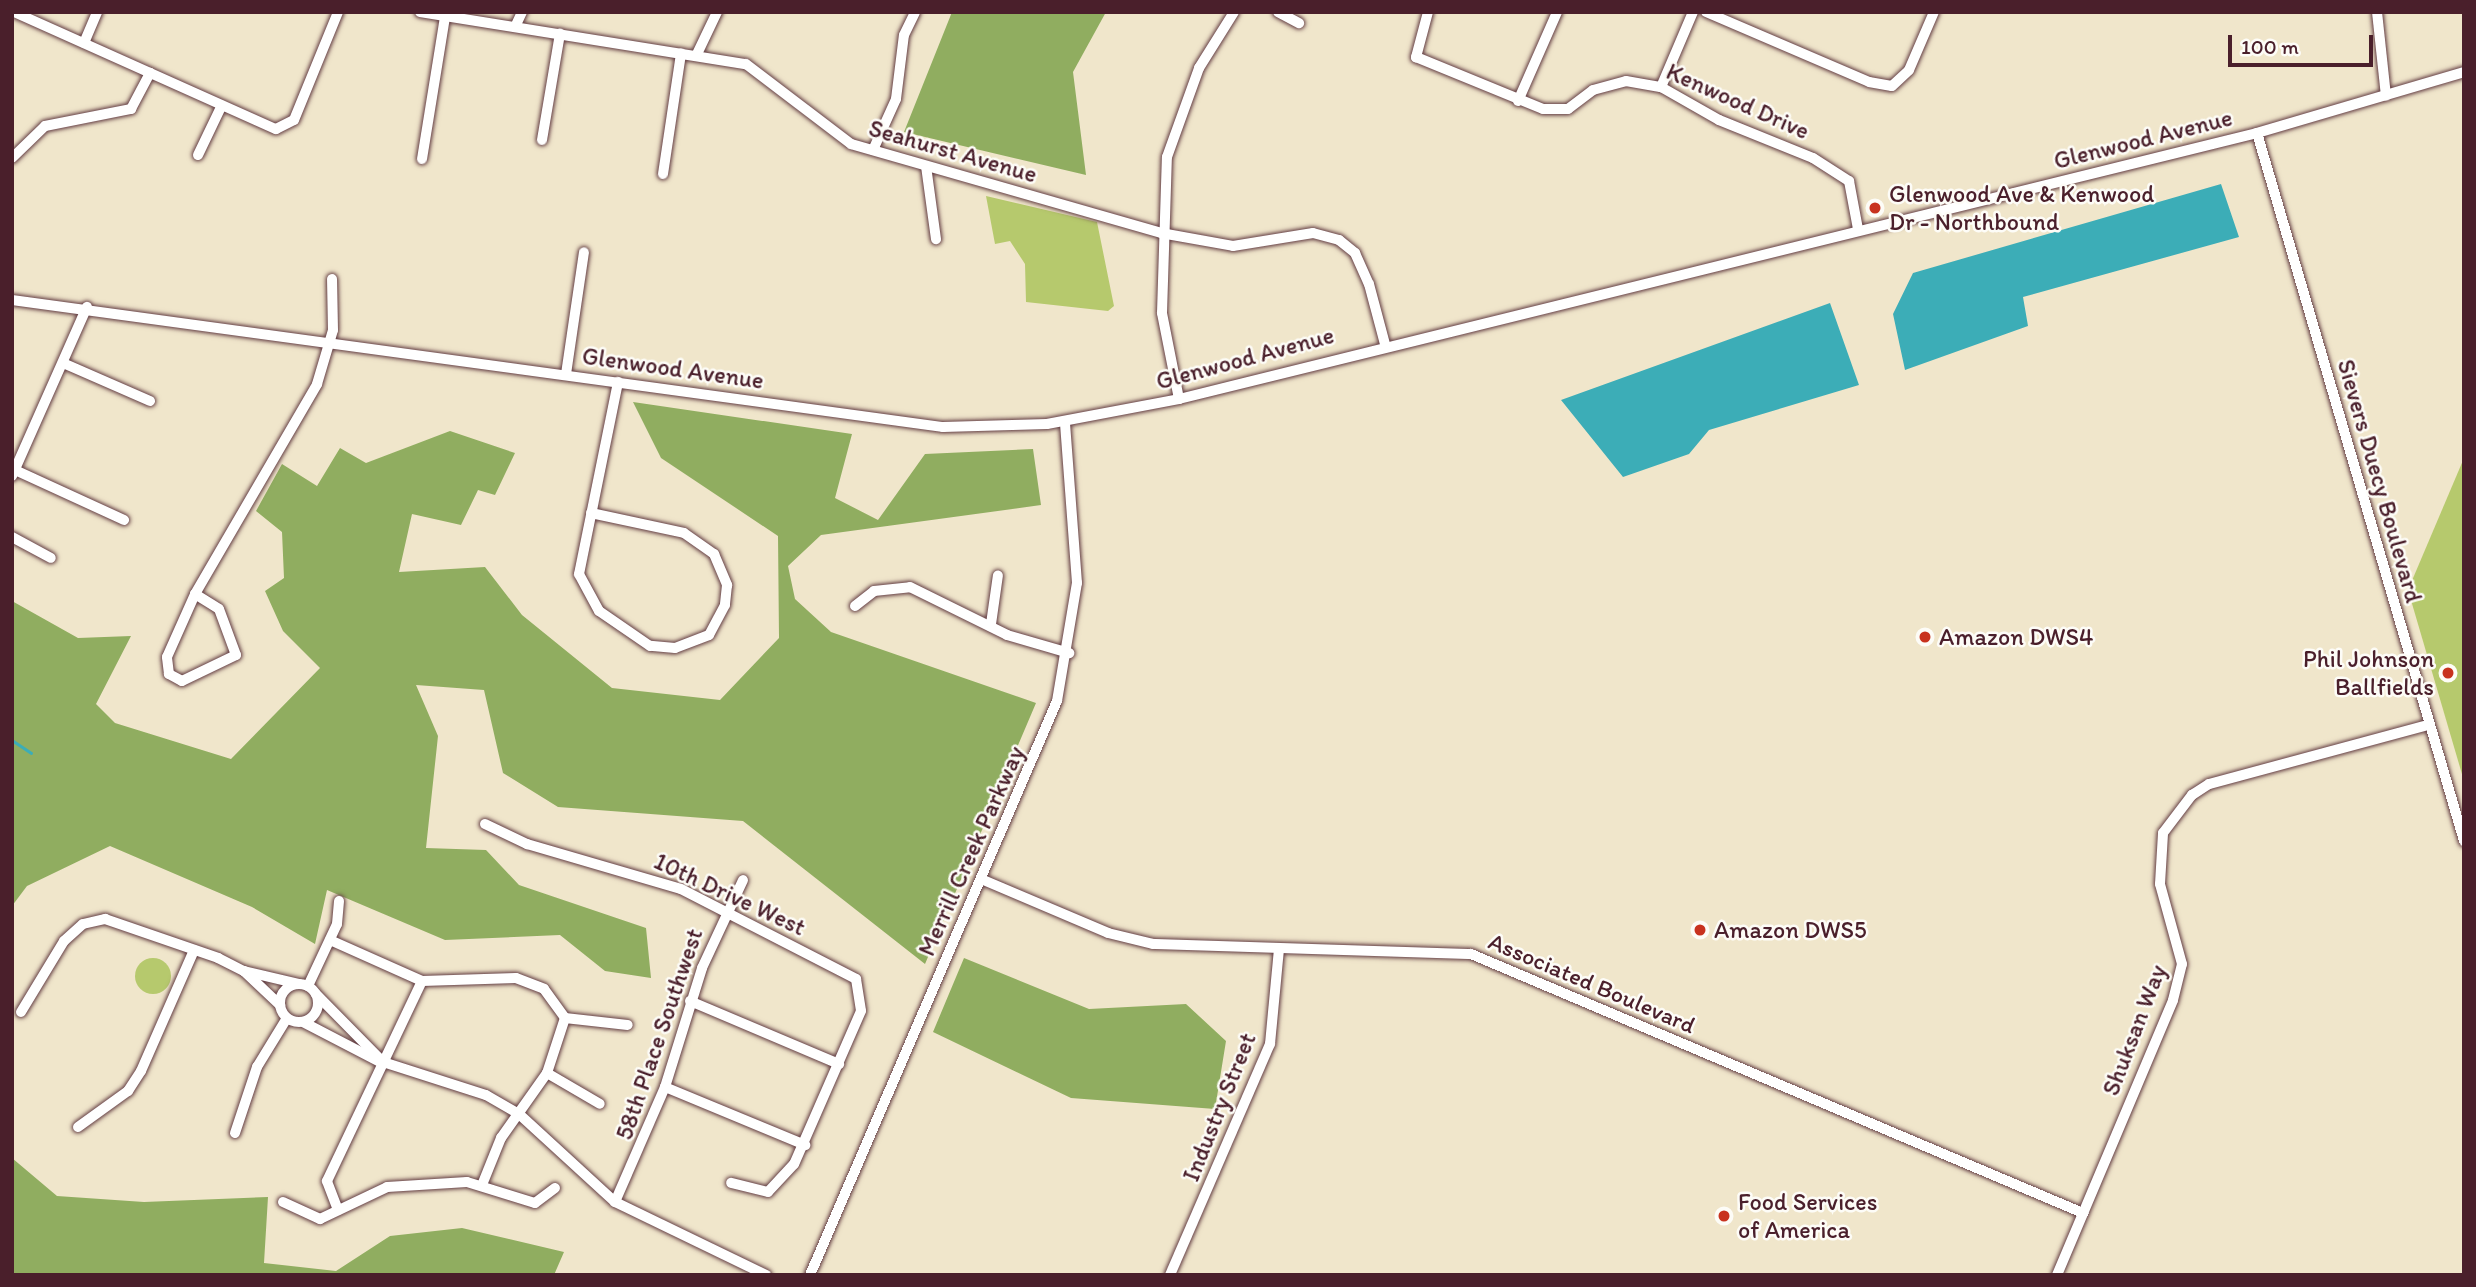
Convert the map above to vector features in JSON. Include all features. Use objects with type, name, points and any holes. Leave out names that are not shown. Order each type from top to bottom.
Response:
[{"type":"street","points":[[84,43],[97,12]]},
{"type":"street","points":[[12,20],[15,13],[275,129],[287,128],[338,12]]},
{"type":"street","name":"Seahurst Avenue","points":[[420,12],[697,54],[766,75],[851,144],[1161,233],[1233,246],[1313,233],[1339,240],[1355,253],[1369,284],[1385,344]]},
{"type":"street","points":[[515,27],[522,12]]},
{"type":"street","points":[[697,54],[716,12]]},
{"type":"street","points":[[873,150],[896,99],[902,44],[915,12]]},
{"type":"street","points":[[1179,398],[1162,313],[1161,233],[1178,118],[1234,12]]},
{"type":"street","points":[[1278,12],[1299,23]]},
{"type":"street","name":"Kenwood Drive","points":[[1428,12],[1416,57],[1518,101],[1568,109],[1593,90],[1626,81],[1661,87],[1719,120],[1813,158],[1849,181],[1858,229]]},
{"type":"street","points":[[1518,101],[1557,12]]},
{"type":"street","points":[[1661,87],[1693,12]]},
{"type":"street","points":[[1706,12],[1869,82],[1892,86],[1909,70],[1934,12]]},
{"type":"street","points":[[2377,12],[2386,96]]},
{"type":"street","points":[[422,159],[445,17]]},
{"type":"street","points":[[542,139],[560,34]]},
{"type":"street","points":[[663,174],[681,52]]},
{"type":"street","name":"Glenwood Avenue","points":[[12,300],[87,307],[943,427],[1065,422],[1179,398],[1385,344],[2257,133],[2464,72]]},
{"type":"street","points":[[12,158],[45,126],[131,109],[150,73]]},
{"type":"street","points":[[198,155],[222,105]]},
{"type":"street","name":"Sievers Duecy Boulevard","points":[[2257,133],[2464,841]]},
{"type":"street","points":[[926,166],[936,239]]},
{"type":"street","points":[[566,374],[583,252]]},
{"type":"street","points":[[195,594],[219,609],[236,655],[182,681],[169,674],[167,657],[195,594],[292,435],[329,341],[332,279]]},
{"type":"street","points":[[87,307],[14,473],[124,520]]},
{"type":"street","points":[[63,363],[149,401]]},
{"type":"street","points":[[592,513],[700,542],[725,569],[725,605],[709,635],[675,648],[650,646],[599,611],[579,574],[618,382]]},
{"type":"street","name":"Merrill Creek Parkway","points":[[810,1275],[1037,756],[1069,653],[1077,583],[1065,422]]},
{"type":"street","points":[[12,537],[51,558]]},
{"type":"street","points":[[991,624],[998,575]]},
{"type":"street","points":[[855,606],[874,591],[910,587],[991,624],[1069,653]]},
{"type":"street","name":"Shuksan Way","points":[[2057,1275],[2173,1000],[2182,964],[2159,856],[2163,834],[2192,795],[2221,780],[2428,725]]},
{"type":"street","name":"10th Drive West","points":[[485,824],[527,844],[681,889],[842,969],[856,979],[862,998],[839,1064]]},
{"type":"street","name":"Associated Boulevard","points":[[981,879],[1108,933],[1153,944],[1279,949],[1443,949],[1492,961],[2083,1213]]},
{"type":"street","name":"58th Place Southwest","points":[[615,1202],[665,1087],[690,1001],[725,911],[743,880]]},
{"type":"street","points":[[303,1021],[316,1011],[308,988],[330,940],[339,901]]},
{"type":"street","points":[[21,1012],[64,942],[83,924],[105,919],[194,950],[244,971],[308,988],[383,1062]]},
{"type":"street","points":[[330,940],[422,981],[516,978],[544,989],[565,1017],[628,1025]]},
{"type":"street","name":"Industry Street","points":[[1170,1275],[1270,1044],[1279,949]]},
{"type":"street","points":[[78,1127],[128,1091],[141,1071],[194,950]]},
{"type":"street","points":[[244,971],[280,1005],[288,1018],[303,1021],[383,1062],[486,1095],[519,1114],[615,1202],[766,1275]]},
{"type":"street","points":[[338,1210],[327,1181],[422,981]]},
{"type":"street","points":[[280,1005],[286,989],[308,988]]},
{"type":"street","points":[[690,1001],[839,1064],[805,1145],[780,1186],[754,1192],[731,1183]]},
{"type":"street","points":[[482,1185],[519,1114],[547,1073],[565,1017]]},
{"type":"street","points":[[235,1133],[257,1067],[288,1018]]},
{"type":"street","points":[[547,1073],[600,1104]]},
{"type":"street","points":[[665,1087],[805,1145]]},
{"type":"street","points":[[283,1202],[320,1219],[387,1187],[482,1185],[535,1203],[555,1188]]},
{"type":"green space","points":[[952,12],[1106,12],[1073,72],[1086,175],[904,132]]},
{"type":"green space","points":[[986,196],[1097,222],[1114,306],[1108,311],[1026,302],[1025,264],[1010,241],[995,244]]},
{"type":"green space","points":[[633,402],[852,434],[835,498],[878,520],[925,454],[1033,449],[1041,505],[821,535],[788,566],[795,599],[831,632],[1036,703],[925,964],[743,821],[558,807],[503,773],[484,690],[416,685],[438,736],[426,848],[486,850],[519,885],[646,928],[651,978],[605,971],[560,935],[445,940],[327,890],[315,944],[252,907],[110,846],[27,886],[12,906],[12,601],[78,638],[131,636],[96,704],[115,723],[231,759],[320,668],[283,631],[265,591],[284,578],[282,532],[256,511],[282,464],[317,486],[340,448],[366,463],[450,431],[515,453],[495,495],[478,490],[461,525],[412,514],[399,572],[485,567],[522,615],[612,688],[720,700],[779,638],[778,536],[661,458]]},
{"type":"green space","name":"Phil Johnson Ballfields","points":[[2464,458],[2464,781],[2408,590]]},
{"type":"green space","points":[[153,958],[166,963],[171,976],[166,989],[153,994],[140,989],[135,976],[140,963]]},
{"type":"green space","points":[[964,958],[1089,1009],[1186,1004],[1226,1041],[1215,1109],[1071,1098],[933,1032]]},
{"type":"green space","points":[[12,1158],[57,1196],[144,1202],[268,1197],[264,1263],[336,1271],[390,1236],[462,1228],[564,1252],[554,1275],[12,1275]]},
{"type":"water","points":[[2221,184],[2239,237],[2023,297],[2028,326],[1905,370],[1893,314],[1913,273]]},
{"type":"water","points":[[1830,303],[1859,385],[1709,430],[1689,454],[1623,477],[1561,400]]},
{"type":"waterway","points":[[12,740],[31,753]]},
{"type":"place","name":"Glenwood Ave & Kenwood Dr - Northbound","points":[[1875,208]]},
{"type":"place","name":"Amazon DWS4","points":[[1925,637]]},
{"type":"place","name":"Phil Johnson Ballfields","points":[[2448,673]]},
{"type":"place","name":"Amazon DWS5","points":[[1700,930]]},
{"type":"place","name":"Food Services of America","points":[[1724,1216]]}]
